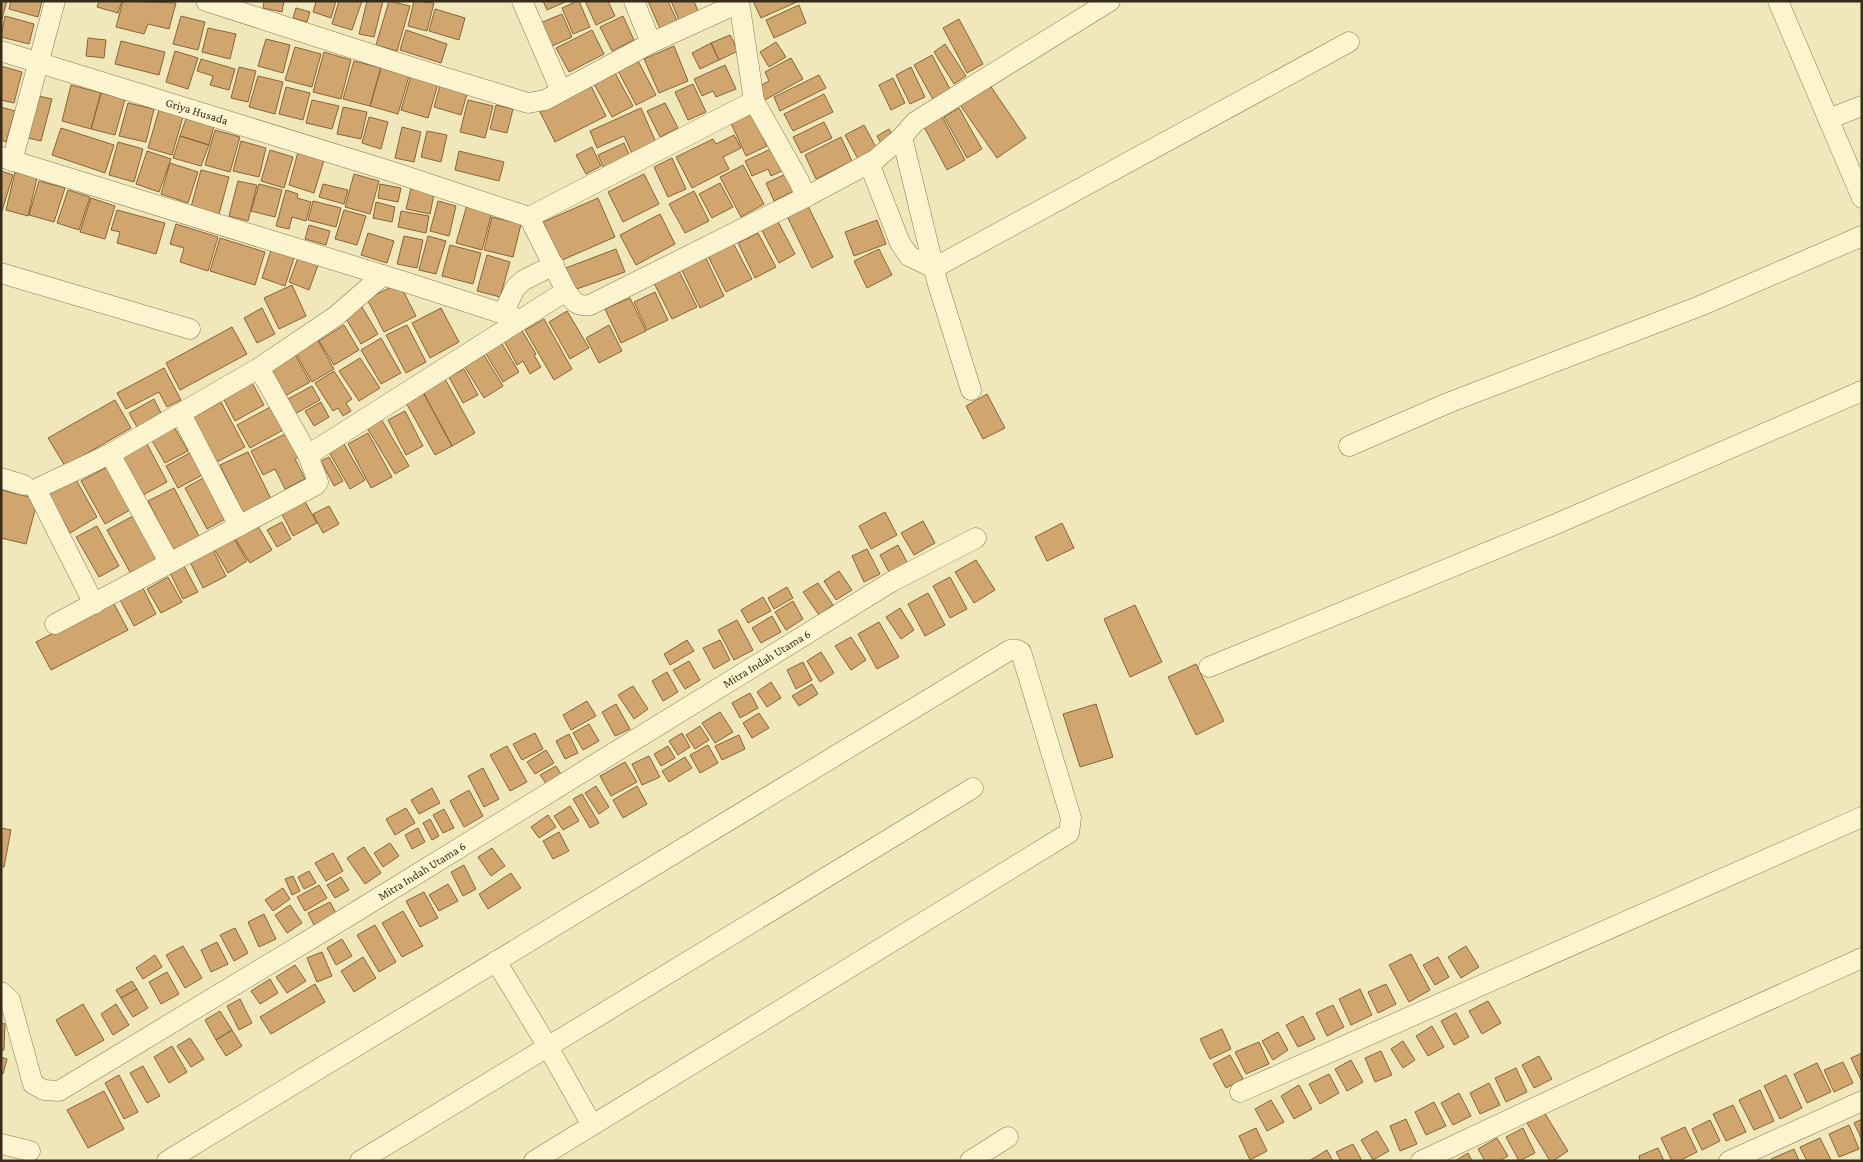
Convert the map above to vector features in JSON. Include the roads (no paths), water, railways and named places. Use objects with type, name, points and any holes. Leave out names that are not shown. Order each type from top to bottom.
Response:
[{"type":"street","points":[[55,1],[7,159],[383,275],[511,317]]},
{"type":"street","points":[[206,1],[414,68],[528,102],[545,100],[651,43],[739,2],[754,101],[799,181],[806,198]]},
{"type":"street","points":[[522,1],[561,91]]},
{"type":"street","points":[[634,1],[651,43]]},
{"type":"street","points":[[754,101],[529,217],[566,291],[576,304],[582,306],[590,305],[806,198],[869,163],[885,153],[915,122],[1110,1]]},
{"type":"street","points":[[1778,1],[1862,198]]},
{"type":"street","points":[[931,267],[1349,42]]},
{"type":"street","name":"Griya Husada","points":[[1,51],[393,172],[529,217]]},
{"type":"street","points":[[1828,119],[1862,106]]},
{"type":"street","points":[[902,137],[931,267],[971,390]]},
{"type":"street","points":[[869,163],[900,243],[909,256],[931,267]]},
{"type":"street","points":[[1349,446],[1448,403],[1700,306],[1862,236]]},
{"type":"street","points":[[511,317],[514,288],[524,280],[554,265]]},
{"type":"street","points":[[1,273],[190,329]]},
{"type":"street","points":[[94,604],[36,489],[110,454],[259,368],[336,316],[383,275]]},
{"type":"street","points":[[308,455],[511,317],[566,291]]},
{"type":"street","points":[[55,624],[316,485],[318,482],[317,476],[308,455],[259,368]]},
{"type":"street","points":[[1209,667],[1547,527],[1862,391]]},
{"type":"street","points":[[181,414],[239,526]]},
{"type":"street","points":[[110,454],[169,562]]},
{"type":"street","points":[[1,478],[24,485]]},
{"type":"street","name":"Mitra Indah Utama 6","points":[[1,992],[10,1000],[33,1084],[44,1090],[59,1091],[340,921],[891,582],[976,538]]},
{"type":"street","points":[[167,1161],[1010,650],[1021,652],[1071,818],[1069,833],[534,1161]]},
{"type":"street","points":[[360,1161],[973,788]]},
{"type":"street","points":[[1240,1092],[1862,817]]},
{"type":"street","points":[[1421,1161],[1664,1047],[1862,958]]},
{"type":"street","points":[[496,961],[548,1047],[592,1126]]},
{"type":"street","points":[[1728,1161],[1862,1100]]},
{"type":"street","points":[[970,1161],[1008,1137]]},
{"type":"street","points":[[1,1144],[30,1151]]}]
